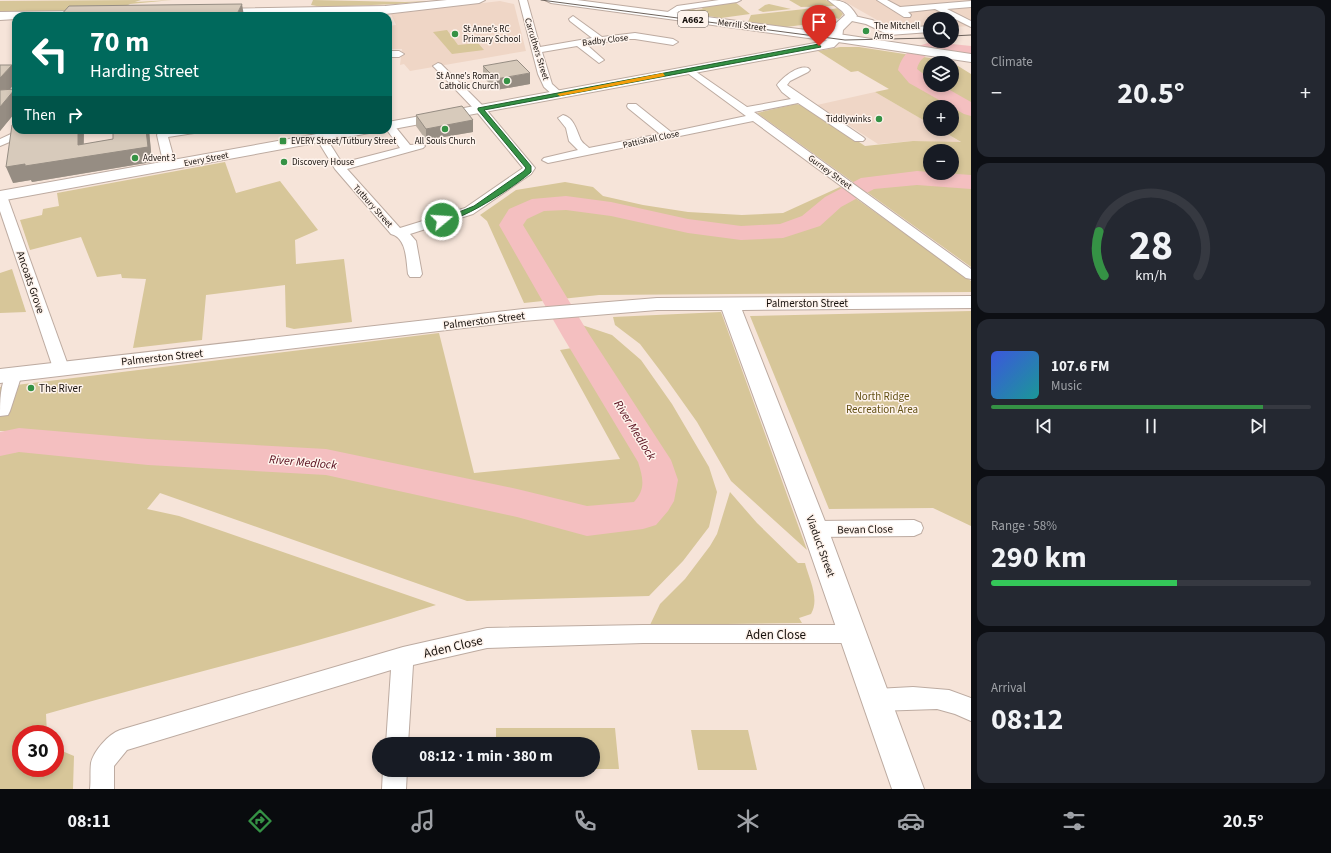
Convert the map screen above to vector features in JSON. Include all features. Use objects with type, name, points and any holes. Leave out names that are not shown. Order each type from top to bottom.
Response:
[{"type":"street","points":[[320,12],[385,10],[479,0]]},
{"type":"street","name":"Carruthers Street","points":[[523,0],[543,74],[548,85],[558,94]]},
{"type":"street","name":"Merrill Street","points":[[551,0],[909,48],[971,58]]},
{"type":"street","points":[[668,15],[677,6],[737,0]]},
{"type":"street","points":[[834,0],[847,9],[851,14],[850,18]]},
{"type":"street","points":[[881,0],[923,24]]},
{"type":"street","points":[[898,10],[971,4]]},
{"type":"street","points":[[937,7],[971,24]]},
{"type":"street","points":[[0,16],[12,16]]},
{"type":"street","points":[[850,18],[869,22],[889,32],[923,29]]},
{"type":"street","points":[[392,125],[830,44],[836,38],[837,29],[850,18]]},
{"type":"street","points":[[573,19],[600,40]]},
{"type":"street","points":[[959,28],[971,28]]},
{"type":"street","name":"Badby Close","points":[[537,50],[635,36],[673,42]]},
{"type":"street","points":[[578,43],[599,60]]},
{"type":"street","points":[[392,54],[399,54]]},
{"type":"street","points":[[402,232],[468,211],[527,172],[529,168],[480,109],[438,66]]},
{"type":"street","name":"Gurney Street","points":[[689,70],[971,275]]},
{"type":"street","points":[[805,70],[787,79],[782,85],[786,90],[800,100],[859,139]]},
{"type":"street","name":"Pattishall Close","points":[[548,160],[668,135],[800,100]]},
{"type":"street","points":[[632,106],[668,135]]},
{"type":"street","points":[[562,118],[571,127],[575,141],[586,152]]},
{"type":"street","points":[[392,131],[407,149]]},
{"type":"street","points":[[0,143],[17,134]]},
{"type":"street","points":[[166,134],[162,135],[170,166]]},
{"type":"street","name":"Every Street","points":[[0,196],[342,134]]},
{"type":"street","name":"Tutbury Street","points":[[321,138],[339,167],[396,232],[402,232],[409,241],[415,274]]},
{"type":"street","points":[[339,167],[418,146]]},
{"type":"street","name":"Ancoats Grove","points":[[0,196],[6,232],[61,368]]},
{"type":"street","name":"Palmerston Street","points":[[7,375],[523,315],[656,304],[971,302]]},
{"type":"street","name":"Viaduct Street","points":[[730,304],[815,529],[908,789]]},
{"type":"street","points":[[2,411],[7,375]]},
{"type":"street","name":"Bevan Close","points":[[815,529],[914,528]]},
{"type":"street","name":"Aden Close","points":[[102,789],[103,762],[120,740],[403,657],[487,638],[642,634],[852,634]]},
{"type":"street","points":[[397,737],[403,657]]},
{"type":"street","points":[[876,700],[938,697],[959,702],[971,710]]},
{"type":"street","points":[[394,789],[395,777]]},
{"type":"shaded area","points":[[842,0],[971,0],[971,26],[959,27],[959,12],[923,12],[923,27],[891,28]]},
{"type":"shaded area","name":"St Anne's RC Primary School","points":[[500,1],[514,4],[526,51],[410,71],[404,64],[400,65],[402,49],[392,49],[392,26],[396,25],[392,14]]},
{"type":"shaded area","name":"Tiddlywinks","points":[[875,92],[923,120],[923,136],[950,136],[962,143],[913,141],[878,144],[817,105]]},
{"type":"green space","points":[[141,0],[135,2],[172,0],[130,4],[115,12],[0,11],[0,1]]},
{"type":"green space","points":[[313,0],[405,2],[453,0],[424,3],[417,2],[322,7],[311,5]]},
{"type":"green space","points":[[789,0],[826,0],[836,6],[801,7]]},
{"type":"green space","points":[[735,2],[750,14],[721,18],[683,12],[693,9],[703,9],[700,7]]},
{"type":"green space","points":[[769,4],[791,9],[763,12],[758,10]]},
{"type":"green space","points":[[814,8],[833,21],[786,27],[748,22],[751,15]]},
{"type":"green space","points":[[838,8],[843,14],[839,19],[822,11]]},
{"type":"green space","points":[[447,30],[458,45],[478,43],[484,50],[452,54],[433,32]]},
{"type":"green space","points":[[840,47],[859,47],[923,57],[923,92],[959,92],[959,67],[971,74],[971,267],[757,113],[796,104],[805,106],[865,146],[913,141],[961,142],[951,136],[959,136],[959,100],[923,100],[923,120],[875,92],[889,89],[858,71],[851,72],[818,51]]},
{"type":"green space","points":[[225,162],[236,193],[280,181],[318,230],[295,240],[296,264],[344,259],[352,322],[294,329],[286,327],[285,285],[206,295],[202,340],[133,348],[146,279],[122,278],[121,274],[97,277],[81,237],[30,250],[20,220],[42,215],[43,209],[59,206],[57,193]]},
{"type":"green space","points":[[565,182],[593,187],[603,196],[643,205],[688,212],[742,215],[783,213],[840,187],[971,281],[971,292],[599,295],[524,303],[487,221],[480,215],[516,190]]},
{"type":"green space","points":[[12,269],[26,312],[0,313],[0,273]]},
{"type":"green space","name":"North Ridge Recreation Area","points":[[971,311],[971,526],[933,508],[829,509],[750,316]]},
{"type":"green space","points":[[721,312],[807,550],[731,481],[697,422],[665,377],[640,344],[615,325],[613,317]]},
{"type":"green space","points":[[573,322],[612,335],[641,360],[672,404],[709,467],[717,492],[709,527],[683,561],[649,596],[467,601],[160,493],[147,509],[179,516],[436,605],[290,648],[46,714],[47,725],[12,725],[12,777],[64,777],[64,752],[74,756],[73,789],[0,789],[0,454],[25,451],[323,473],[583,528],[650,522],[667,490],[659,449],[637,433],[606,370]]},
{"type":"green space","points":[[439,333],[474,473],[620,459],[560,350],[578,347],[644,456],[650,479],[646,499],[633,506],[615,510],[589,511],[507,493],[326,459],[146,445],[19,431],[0,431],[0,387]]},
{"type":"green space","points":[[730,492],[757,523],[798,563],[805,563],[814,595],[811,614],[799,618],[802,623],[650,625],[660,604],[685,579],[710,546],[717,534]]},
{"type":"green space","points":[[496,728],[615,728],[619,769],[600,769],[600,737],[496,737]]},
{"type":"green space","points":[[691,730],[748,730],[757,770],[698,770]]},
{"type":"building","points":[[242,4],[238,12],[64,12],[69,6]]},
{"type":"building","points":[[517,60],[530,73],[496,79],[483,66]]},
{"type":"building","points":[[0,65],[12,65],[0,78]]},
{"type":"building","points":[[12,89],[12,93],[0,107],[0,90]]},
{"type":"building","points":[[462,106],[473,120],[426,129],[416,115]]},
{"type":"building","points":[[12,125],[12,134],[78,134],[78,145],[113,139],[113,134],[146,134],[148,147],[25,166],[25,164],[6,167]]},
{"type":"waterway","name":"River Medlock","points":[[971,51],[953,48],[933,48],[923,50],[915,54],[910,60],[907,70],[916,79],[971,110]]},
{"type":"waterway","name":"River Medlock","points":[[0,444],[19,440],[148,452],[326,462],[517,503],[587,521],[643,515],[656,501],[661,480],[654,460],[577,337],[511,225],[518,214],[540,204],[566,203],[611,209],[688,226],[741,233],[783,231],[811,221],[833,202],[869,183],[917,178],[971,182]]},
{"type":"tram line","points":[[541,0],[845,40],[923,38]]},
{"type":"tram line","points":[[959,36],[971,35]]},
{"type":"slow traffic","points":[[560,94],[663,75]]},
{"type":"place","name":"The Mitchell Arms","points":[[866,31]]},
{"type":"place","name":"St Anne's RC Primary School","points":[[455,34]]},
{"type":"place","name":"St Anne's Roman Catholic Church","points":[[507,81]]},
{"type":"place","name":"Tiddlywinks","points":[[879,119]]},
{"type":"place","name":"All Souls Church","points":[[445,129]]},
{"type":"place","name":"EVERY Street/Tutbury Street","points":[[283,141]]},
{"type":"place","name":"Advent 3","points":[[135,158]]},
{"type":"place","name":"Discovery House","points":[[284,162]]},
{"type":"place","name":"The River","points":[[31,388]]},
{"type":"route","points":[[442,220],[476,207],[527,172],[529,168],[480,109],[819,46]]}]
